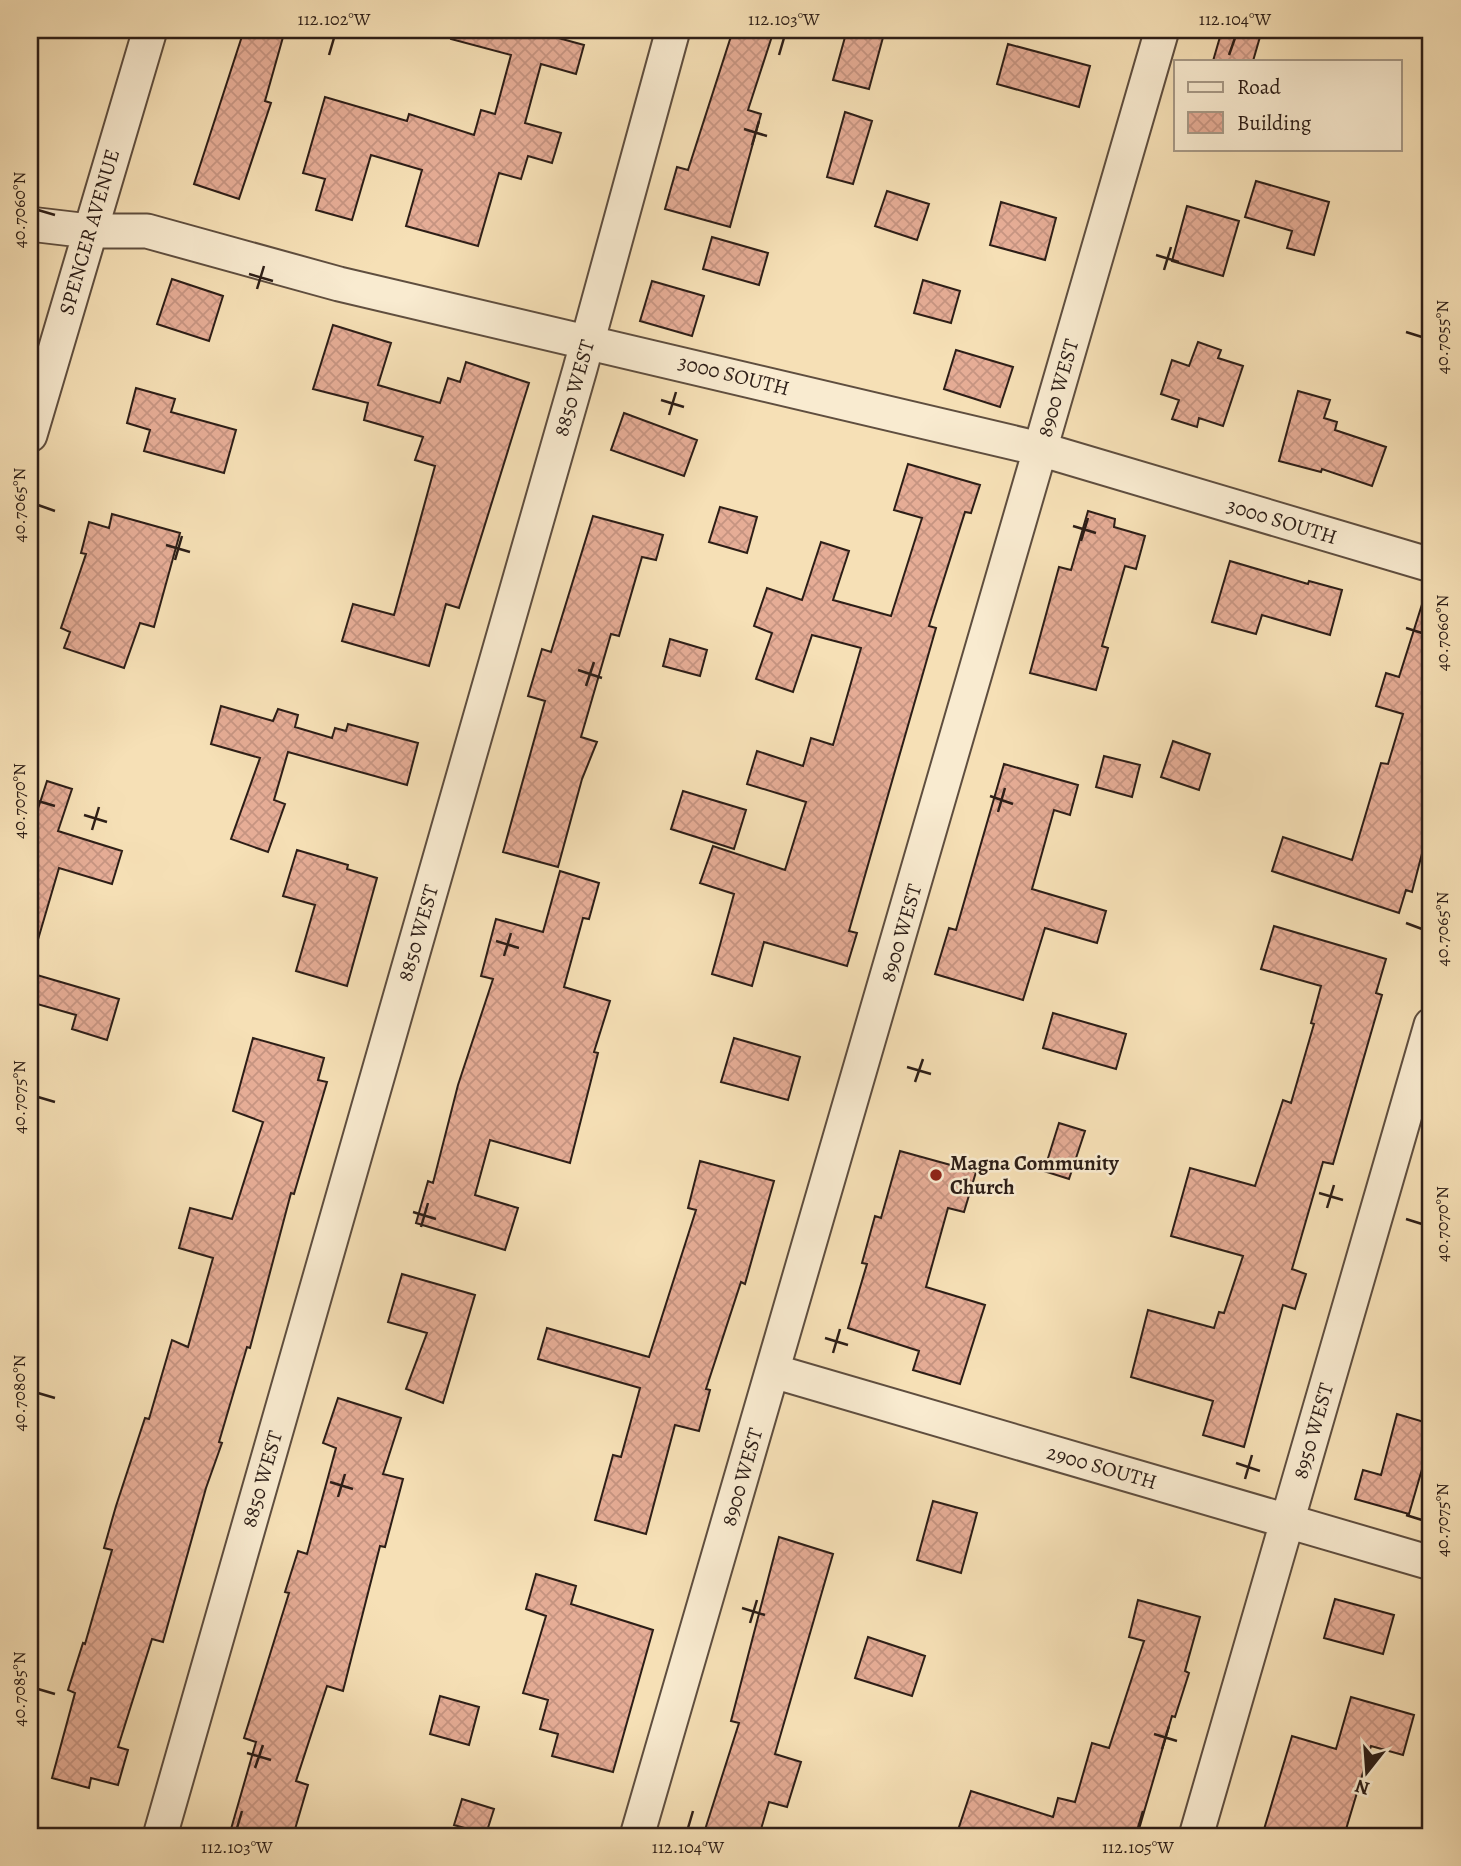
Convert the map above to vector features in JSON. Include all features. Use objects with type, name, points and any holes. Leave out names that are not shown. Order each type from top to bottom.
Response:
[{"type":"street","name":"SPENCER AVENUE","points":[[30,435],[150,30]]},
{"type":"street","name":"8850 WEST","points":[[160,1836],[673,30]]},
{"type":"street","name":"8900 WEST","points":[[637,1836],[1162,30]]},
{"type":"street","name":"3000 SOUTH","points":[[30,224],[89,232],[147,231],[339,284],[587,340],[1040,449],[1431,565]]},
{"type":"street","name":"8950 WEST","points":[[1196,1836],[1431,1025]]},
{"type":"street","name":"2900 SOUTH","points":[[773,1371],[1431,1563]]},
{"type":"building","points":[[244,30],[285,30],[265,101],[271,103],[239,199],[194,184]]},
{"type":"building","points":[[452,30],[529,30],[584,45],[576,74],[541,64],[525,123],[561,133],[552,163],[528,156],[521,179],[499,173],[478,246],[406,226],[422,170],[371,155],[352,220],[316,210],[325,179],[303,173],[325,97],[407,121],[409,114],[474,135],[481,110],[495,114],[511,55],[451,39]]},
{"type":"building","points":[[733,30],[774,30],[748,110],[761,114],[730,227],[665,209],[677,167],[688,170]]},
{"type":"building","points":[[847,30],[885,30],[869,89],[833,80]]},
{"type":"building","points":[[1222,30],[1262,30],[1253,60],[1213,60]]},
{"type":"building","points":[[1008,44],[1090,66],[1079,107],[997,84]]},
{"type":"building","points":[[845,112],[872,121],[853,184],[827,177]]},
{"type":"building","points":[[1256,181],[1329,202],[1314,255],[1287,248],[1292,231],[1245,217]]},
{"type":"building","points":[[887,191],[929,204],[917,240],[875,226]]},
{"type":"building","points":[[1001,202],[1056,218],[1045,260],[990,245]]},
{"type":"building","points":[[1187,206],[1239,221],[1223,276],[1172,261]]},
{"type":"building","points":[[712,237],[768,253],[759,285],[703,269]]},
{"type":"building","points":[[172,279],[223,296],[209,341],[157,324]]},
{"type":"building","points":[[923,280],[960,291],[951,323],[914,313]]},
{"type":"building","points":[[652,281],[704,296],[692,336],[640,321]]},
{"type":"building","points":[[333,325],[391,343],[378,385],[440,403],[448,378],[460,382],[466,362],[529,383],[459,608],[446,604],[429,666],[342,641],[353,604],[394,615],[435,466],[415,460],[423,437],[364,420],[368,403],[313,389]]},
{"type":"building","points":[[1198,342],[1221,350],[1218,358],[1243,366],[1223,426],[1199,418],[1197,427],[1172,419],[1179,400],[1161,394],[1172,360],[1189,366]]},
{"type":"building","points":[[956,350],[1013,367],[1000,407],[944,389]]},
{"type":"building","points":[[136,388],[175,399],[171,412],[236,430],[224,473],[144,451],[150,430],[127,423]]},
{"type":"building","points":[[1298,391],[1330,400],[1324,418],[1337,422],[1335,430],[1386,447],[1372,486],[1322,469],[1321,472],[1279,461]]},
{"type":"building","points":[[624,413],[697,440],[684,476],[611,450]]},
{"type":"building","points":[[908,464],[980,485],[971,513],[965,512],[929,626],[936,628],[849,931],[857,933],[847,966],[764,942],[752,986],[712,974],[734,894],[700,883],[713,846],[785,870],[806,802],[747,784],[757,751],[803,766],[811,738],[833,745],[861,648],[812,635],[793,692],[756,679],[772,633],[754,626],[767,588],[802,600],[821,542],[849,551],[833,600],[891,616],[922,518],[894,510]]},
{"type":"building","points":[[720,507],[757,517],[747,553],[709,542]]},
{"type":"building","points":[[1088,511],[1115,519],[1114,527],[1145,536],[1136,569],[1125,566],[1102,646],[1108,648],[1096,690],[1030,673],[1059,567],[1071,570]]},
{"type":"building","points":[[112,514],[180,533],[154,627],[140,623],[124,668],[64,648],[70,632],[61,628],[86,554],[81,553],[89,522],[109,528]]},
{"type":"building","points":[[593,516],[663,535],[656,560],[642,557],[619,636],[611,634],[581,737],[597,742],[582,779],[558,867],[503,852],[545,701],[528,696],[542,649],[551,652]]},
{"type":"building","points":[[1230,561],[1308,584],[1309,581],[1342,590],[1330,635],[1262,615],[1256,634],[1212,622]]},
{"type":"building","points":[[1425,595],[1431,596],[1431,819],[1412,892],[1406,890],[1399,913],[1272,871],[1283,837],[1352,860],[1381,763],[1388,764],[1403,714],[1376,706],[1386,673],[1399,677]]},
{"type":"building","points":[[670,639],[707,650],[700,676],[663,666]]},
{"type":"building","points":[[221,706],[273,721],[278,709],[298,715],[295,727],[332,738],[335,728],[346,731],[348,724],[418,743],[407,785],[288,752],[274,800],[285,804],[268,852],[231,839],[260,758],[211,744]]},
{"type":"building","points":[[1173,741],[1210,754],[1199,790],[1161,777]]},
{"type":"building","points":[[1104,756],[1140,765],[1132,797],[1096,787]]},
{"type":"building","points":[[1004,764],[1078,785],[1070,815],[1054,810],[1032,889],[1106,911],[1097,943],[1045,928],[1023,1000],[935,974],[949,928],[956,930]]},
{"type":"building","points":[[47,781],[72,789],[58,831],[122,851],[112,884],[59,868],[37,943],[30,942],[30,823],[33,824]]},
{"type":"building","points":[[683,791],[746,810],[734,849],[671,829]]},
{"type":"building","points":[[297,850],[348,865],[347,869],[377,878],[347,986],[296,971],[315,905],[283,896]]},
{"type":"building","points":[[560,871],[599,883],[589,919],[583,918],[564,987],[610,1001],[594,1052],[598,1053],[570,1163],[490,1140],[475,1195],[518,1208],[505,1250],[416,1223],[428,1181],[433,1183],[458,1085],[493,979],[481,976],[496,919],[543,932]]},
{"type":"building","points":[[1274,926],[1386,959],[1376,993],[1382,995],[1333,1164],[1323,1162],[1292,1269],[1306,1274],[1295,1309],[1283,1305],[1244,1447],[1203,1435],[1213,1401],[1131,1377],[1148,1310],[1214,1328],[1219,1312],[1224,1313],[1243,1256],[1171,1236],[1190,1168],[1255,1186],[1283,1100],[1291,1103],[1314,1024],[1311,1023],[1321,986],[1261,969]]},
{"type":"building","points":[[30,973],[119,999],[107,1040],[72,1029],[76,1015],[30,1002]]},
{"type":"building","points":[[1053,1013],[1126,1034],[1116,1069],[1043,1048]]},
{"type":"building","points":[[253,1038],[324,1058],[318,1080],[327,1082],[294,1194],[291,1193],[250,1348],[247,1347],[219,1442],[222,1443],[206,1488],[163,1642],[152,1639],[118,1747],[128,1750],[118,1785],[91,1778],[89,1788],[52,1778],[75,1693],[68,1690],[83,1643],[85,1644],[112,1550],[104,1548],[145,1418],[149,1419],[172,1340],[188,1347],[213,1258],[179,1248],[190,1208],[232,1219],[263,1122],[233,1111]]},
{"type":"building","points":[[734,1038],[800,1057],[788,1100],[721,1082]]},
{"type":"building","points":[[1059,1123],[1085,1131],[1069,1179],[1044,1171]]},
{"type":"building","points":[[900,1151],[976,1172],[964,1212],[948,1208],[926,1287],[985,1305],[960,1384],[913,1370],[919,1351],[848,1328],[867,1264],[862,1263],[875,1216],[881,1218]]},
{"type":"building","points":[[700,1161],[774,1181],[745,1284],[741,1282],[706,1389],[710,1390],[699,1431],[675,1425],[646,1534],[595,1520],[613,1455],[621,1457],[640,1388],[538,1359],[547,1328],[649,1357],[696,1210],[688,1208]]},
{"type":"building","points":[[402,1274],[475,1295],[443,1403],[406,1389],[427,1333],[388,1322]]},
{"type":"building","points":[[338,1398],[401,1418],[383,1474],[403,1479],[385,1547],[380,1546],[343,1691],[327,1686],[296,1781],[308,1785],[293,1836],[229,1836],[256,1742],[244,1738],[289,1593],[285,1592],[298,1551],[307,1554],[336,1448],[323,1443]]},
{"type":"building","points":[[1397,1414],[1431,1424],[1431,1460],[1425,1459],[1409,1514],[1355,1499],[1363,1470],[1381,1475]]},
{"type":"building","points":[[933,1501],[977,1513],[961,1573],[917,1560]]},
{"type":"building","points":[[779,1537],[833,1554],[775,1754],[801,1762],[787,1807],[769,1802],[759,1836],[703,1836],[739,1723],[731,1721]]},
{"type":"building","points":[[536,1574],[576,1586],[571,1604],[653,1630],[613,1772],[552,1756],[558,1734],[540,1729],[548,1700],[523,1693],[546,1616],[526,1609]]},
{"type":"building","points":[[1335,1599],[1394,1615],[1383,1654],[1324,1638]]},
{"type":"building","points":[[1138,1600],[1200,1617],[1185,1671],[1189,1673],[1175,1717],[1172,1716],[1137,1836],[956,1836],[971,1791],[1053,1817],[1058,1798],[1075,1802],[1092,1743],[1109,1748],[1144,1641],[1129,1637]]},
{"type":"building","points":[[868,1637],[925,1656],[912,1696],[855,1678]]},
{"type":"building","points":[[440,1696],[479,1707],[469,1745],[430,1734]]},
{"type":"building","points":[[1351,1697],[1414,1715],[1403,1755],[1371,1746],[1344,1836],[1262,1836],[1292,1736],[1336,1749]]},
{"type":"building","points":[[462,1799],[494,1809],[486,1834],[454,1825]]},
{"type":"place","name":"Magna Community Church","points":[[936,1175]]}]
